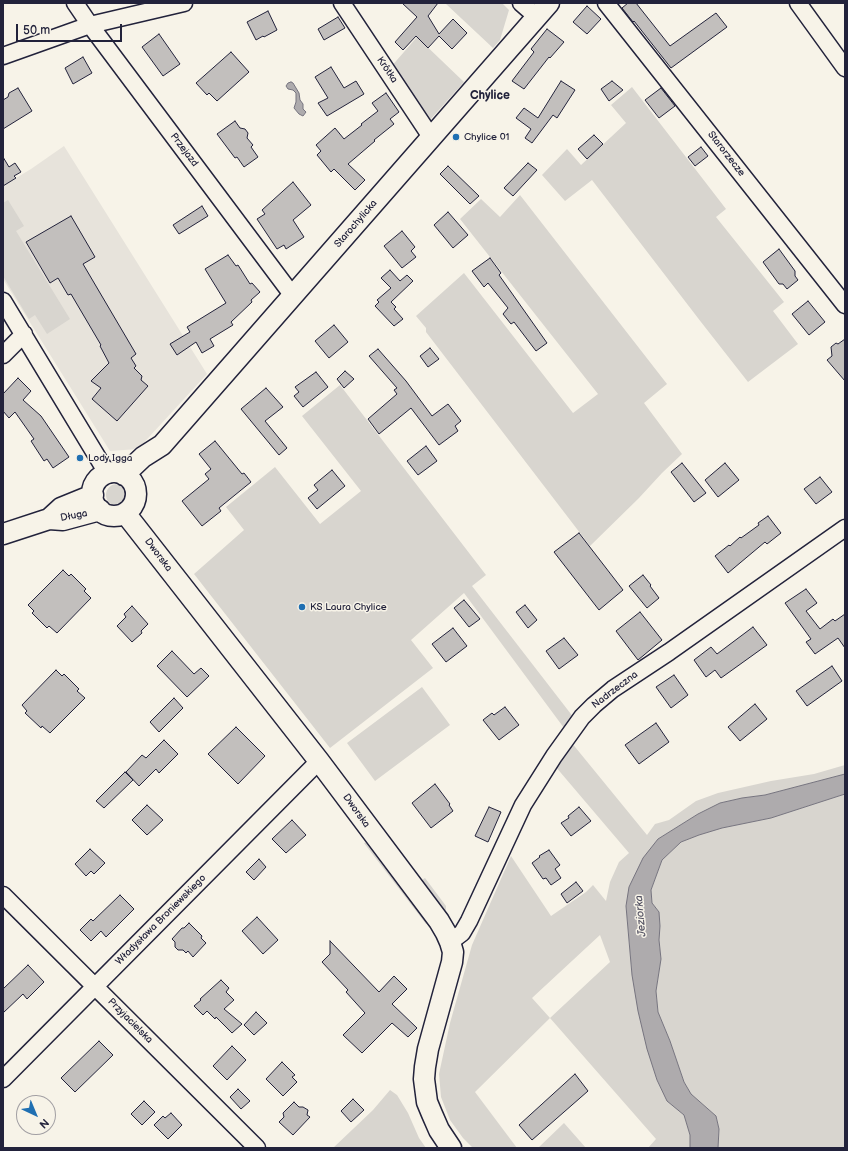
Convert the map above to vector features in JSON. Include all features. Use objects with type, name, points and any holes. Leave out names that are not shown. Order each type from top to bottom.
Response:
[{"type":"street","name":"Przejazd","points":[[75,3],[294,296]]},
{"type":"street","points":[[3,56],[90,25],[184,3]]},
{"type":"street","name":"Krótka","points":[[342,3],[431,137]]},
{"type":"street","points":[[521,3],[543,10]]},
{"type":"street","name":"Starorzecze","points":[[606,3],[845,305]]},
{"type":"street","points":[[798,3],[845,68]]},
{"type":"street","name":"Starochylicka","points":[[122,479],[158,456],[162,445],[543,10]]},
{"type":"street","points":[[3,302],[122,479],[136,495],[135,502],[125,513],[119,516],[105,514],[96,503],[94,486],[97,480],[122,479]]},
{"type":"street","points":[[3,355],[24,334]]},
{"type":"street","name":"Długa","points":[[3,534],[49,518],[63,520],[96,503]]},
{"type":"street","name":"Dworska","points":[[125,513],[320,761],[440,923],[450,942],[453,952],[452,962],[428,1049],[424,1079],[427,1102],[439,1130],[451,1148]]},
{"type":"street","name":"Nadrzeczna","points":[[450,942],[462,933],[469,921],[523,805],[558,750],[582,717],[612,689],[676,648],[845,528]]},
{"type":"street","name":"Władysława Broniewskiego","points":[[3,1080],[320,761]]},
{"type":"street","name":"Przyjacielska","points":[[3,895],[257,1148]]},
{"type":"shaded area","points":[[502,3],[509,10],[500,40],[493,48],[446,4]]},
{"type":"shaded area","points":[[417,37],[464,82],[429,121],[390,68]]},
{"type":"shaded area","points":[[632,87],[726,209],[716,217],[784,302],[773,311],[798,344],[748,382],[592,180],[565,201],[542,175],[567,149],[581,165],[626,123],[611,105]]},
{"type":"shaded area","points":[[64,146],[207,374],[138,449],[110,451],[3,279],[3,186]]},
{"type":"shaded area","points":[[520,195],[667,384],[644,403],[682,454],[590,546],[426,332],[426,328],[416,316],[464,273],[573,413],[598,394],[460,219],[481,199],[500,217]]},
{"type":"shaded area","points":[[8,200],[24,226],[16,231],[70,319],[47,334],[35,315],[29,319],[3,276],[3,203]]},
{"type":"shaded area","points":[[340,385],[486,575],[472,586],[574,718],[564,728],[464,593],[411,640],[433,668],[330,748],[194,574],[244,530],[226,507],[275,467],[320,524],[361,491],[302,416]]},
{"type":"shaded area","points":[[117,484],[121,485],[127,491],[127,499],[121,505],[117,506],[113,505],[107,499],[106,495],[107,491],[113,485]]},
{"type":"shaded area","points":[[422,687],[450,725],[375,781],[347,743]]},
{"type":"shaded area","points":[[571,742],[647,835],[655,824],[669,820],[696,801],[718,793],[771,781],[814,774],[845,765],[845,774],[765,795],[720,803],[698,814],[658,839],[626,906],[632,975],[657,1080],[667,1100],[684,1115],[690,1135],[690,1148],[648,1148],[656,1139],[550,1018],[475,1092],[517,1148],[473,1148],[463,1138],[450,1120],[441,1097],[439,1074],[450,1023],[472,945],[511,856],[551,916],[586,892],[593,885],[606,901],[610,882],[619,862],[629,853],[555,766]],"holes":[[[600,935],[610,962],[550,1018],[532,998]]]},
{"type":"shaded area","points":[[845,794],[845,1148],[718,1148],[719,1129],[716,1116],[691,1094],[684,1082],[658,1012],[656,991],[661,959],[659,940],[660,926],[659,912],[652,903],[651,890],[662,860],[681,842],[721,828],[771,818]]},
{"type":"shaded area","points":[[371,842],[431,921],[426,924],[364,843]]},
{"type":"shaded area","points":[[425,878],[446,906],[446,910],[442,913],[421,885],[422,880]]},
{"type":"shaded area","points":[[390,1090],[397,1095],[408,1113],[419,1138],[426,1148],[333,1148],[373,1110]]},
{"type":"shaded area","points":[[564,1123],[586,1148],[538,1148]]},
{"type":"water","points":[[291,82],[299,93],[300,100],[303,104],[303,109],[306,112],[303,116],[294,108],[296,93],[293,90],[288,89],[286,86]]},
{"type":"water","name":"Jeziorka","points":[[845,774],[845,794],[771,818],[722,828],[699,835],[681,842],[662,860],[651,890],[652,903],[659,912],[660,926],[659,940],[661,959],[656,991],[658,1012],[684,1082],[691,1094],[716,1116],[719,1129],[718,1148],[690,1148],[690,1135],[684,1115],[667,1101],[657,1080],[647,1049],[638,1011],[632,975],[626,906],[629,887],[643,858],[658,839],[698,814],[720,803],[765,795]]},
{"type":"building","points":[[402,3],[438,3],[428,16],[439,34],[453,19],[467,33],[452,49],[439,36],[428,48],[416,36],[403,50],[395,42],[417,17]]},
{"type":"building","points":[[628,3],[636,3],[670,46],[716,13],[727,27],[671,68],[622,8]]},
{"type":"building","points":[[587,6],[601,19],[587,34],[573,22]]},
{"type":"building","points":[[268,11],[277,30],[256,40],[247,22]]},
{"type":"building","points":[[338,17],[345,28],[324,40],[318,29]]},
{"type":"building","points":[[547,29],[564,42],[550,58],[549,57],[524,89],[512,81],[534,52],[531,49]]},
{"type":"building","points":[[159,34],[180,64],[163,76],[142,47]]},
{"type":"building","points":[[231,52],[249,72],[217,101],[209,93],[207,95],[196,83]]},
{"type":"building","points":[[83,57],[92,73],[73,84],[65,68]]},
{"type":"building","points":[[331,67],[344,88],[356,81],[364,94],[327,116],[318,103],[328,98],[315,77]]},
{"type":"building","points":[[561,81],[575,90],[557,118],[553,115],[532,143],[525,138],[531,129],[516,118],[524,108],[538,118]]},
{"type":"building","points":[[612,81],[623,90],[609,101],[601,89]]},
{"type":"building","points":[[18,88],[32,111],[3,129],[3,100],[8,97],[9,93]]},
{"type":"building","points":[[661,88],[675,106],[659,118],[645,100]]},
{"type":"building","points":[[386,93],[399,112],[390,119],[394,124],[348,164],[365,180],[355,190],[334,169],[331,172],[317,155],[321,151],[316,145],[335,128],[344,139],[378,111],[372,103]]},
{"type":"building","points":[[235,121],[240,128],[245,129],[248,133],[247,138],[253,145],[251,147],[258,157],[244,167],[237,157],[235,158],[217,134]]},
{"type":"building","points":[[594,135],[603,144],[587,159],[578,149]]},
{"type":"building","points":[[701,147],[708,156],[695,166],[688,157]]},
{"type":"building","points":[[3,157],[9,167],[15,163],[21,172],[14,176],[16,178],[3,186]]},
{"type":"building","points":[[528,163],[537,170],[513,196],[504,188]]},
{"type":"building","points":[[448,166],[479,196],[470,204],[440,174]]},
{"type":"building","points":[[293,182],[311,205],[293,220],[304,237],[286,249],[284,245],[277,249],[257,219],[265,214],[262,210]]},
{"type":"building","points":[[202,206],[208,216],[179,234],[173,225]]},
{"type":"building","points":[[448,212],[468,235],[453,248],[434,225]]},
{"type":"building","points":[[71,216],[95,257],[83,264],[136,354],[131,358],[136,366],[134,368],[142,376],[141,380],[148,386],[117,421],[92,399],[101,388],[91,381],[109,363],[100,346],[101,345],[71,294],[68,295],[58,278],[50,283],[26,242]]},
{"type":"building","points":[[402,231],[415,247],[411,251],[416,257],[402,268],[384,246]]},
{"type":"building","points":[[779,249],[795,271],[795,276],[798,280],[787,289],[783,284],[779,284],[763,262]]},
{"type":"building","points":[[228,255],[236,266],[238,265],[250,284],[252,283],[260,292],[231,322],[233,325],[210,339],[214,346],[202,353],[196,342],[177,355],[170,344],[190,332],[187,327],[226,303],[205,269]]},
{"type":"building","points":[[490,258],[501,273],[499,275],[547,343],[536,351],[514,322],[511,324],[503,314],[508,308],[488,283],[484,287],[472,271]]},
{"type":"building","points":[[390,270],[400,281],[407,275],[413,281],[391,302],[396,307],[394,309],[403,319],[394,326],[375,306],[379,302],[377,300],[391,288],[381,278]]},
{"type":"building","points":[[808,301],[825,322],[809,335],[792,314]]},
{"type":"building","points":[[334,325],[348,342],[329,358],[315,341]]},
{"type":"building","points":[[845,339],[845,381],[827,360],[832,356],[831,347]]},
{"type":"building","points":[[430,348],[439,359],[428,367],[420,356]]},
{"type":"building","points":[[378,349],[406,381],[432,416],[448,404],[461,421],[455,426],[458,431],[439,445],[411,408],[379,434],[368,419],[397,394],[394,390],[397,388],[369,356]]},
{"type":"building","points":[[345,371],[354,379],[344,388],[337,379]]},
{"type":"building","points":[[316,372],[328,387],[303,407],[294,396],[299,392],[295,387]]},
{"type":"building","points":[[18,378],[31,391],[23,400],[41,416],[69,457],[53,468],[47,459],[44,461],[31,441],[34,439],[15,412],[9,418],[3,411],[3,394]]},
{"type":"building","points":[[266,388],[283,407],[265,421],[287,448],[279,455],[241,409]]},
{"type":"building","points":[[215,441],[242,474],[244,473],[251,482],[219,508],[221,511],[202,526],[182,501],[209,479],[205,474],[211,469],[199,454]]},
{"type":"building","points":[[426,446],[437,461],[418,475],[407,461]]},
{"type":"building","points":[[682,463],[706,493],[694,502],[671,472]]},
{"type":"building","points":[[725,463],[739,480],[718,497],[705,480]]},
{"type":"building","points":[[332,470],[345,486],[317,509],[308,498],[318,490],[314,485]]},
{"type":"building","points":[[820,477],[832,492],[816,504],[804,489]]},
{"type":"building","points":[[768,516],[781,533],[767,544],[765,542],[728,573],[715,556],[759,525],[758,523]]},
{"type":"building","points":[[579,533],[623,590],[599,610],[554,552]]},
{"type":"building","points":[[63,570],[69,576],[71,574],[86,589],[84,591],[91,598],[57,633],[49,626],[47,628],[32,613],[34,611],[28,605]]},
{"type":"building","points":[[643,575],[659,598],[647,608],[629,586]]},
{"type":"building","points":[[806,589],[817,603],[806,611],[820,629],[833,619],[835,621],[845,614],[845,648],[838,638],[815,654],[806,642],[811,639],[785,603]]},
{"type":"building","points":[[464,600],[480,619],[469,627],[454,608]]},
{"type":"building","points":[[525,605],[537,620],[528,628],[516,612]]},
{"type":"building","points":[[132,606],[148,624],[141,631],[142,633],[132,642],[117,626],[126,617],[124,614]]},
{"type":"building","points":[[640,612],[662,640],[638,660],[616,631]]},
{"type":"building","points":[[753,627],[767,645],[721,678],[715,670],[706,677],[694,660],[711,647],[717,654]]},
{"type":"building","points":[[453,628],[467,646],[446,662],[432,644]]},
{"type":"building","points":[[564,638],[578,655],[559,669],[546,651]]},
{"type":"building","points":[[172,651],[194,674],[201,668],[209,676],[187,697],[157,666]]},
{"type":"building","points":[[832,666],[842,681],[807,706],[796,691]]},
{"type":"building","points":[[56,670],[62,676],[64,674],[79,689],[77,691],[85,698],[50,733],[42,726],[41,728],[25,713],[27,711],[22,705]]},
{"type":"building","points":[[674,675],[688,695],[671,708],[656,687]]},
{"type":"building","points":[[174,698],[183,708],[159,732],[150,722]]},
{"type":"building","points":[[755,704],[767,719],[740,741],[728,727]]},
{"type":"building","points":[[505,707],[519,725],[499,740],[483,720],[492,713],[494,715]]},
{"type":"building","points":[[656,723],[669,742],[639,764],[625,745]]},
{"type":"building","points":[[236,727],[265,756],[238,784],[208,754]]},
{"type":"building","points":[[164,740],[178,754],[159,773],[156,769],[139,786],[126,772],[142,755],[146,758]]},
{"type":"building","points":[[125,772],[133,780],[104,808],[96,801]]},
{"type":"building","points":[[435,784],[450,804],[449,805],[453,811],[431,828],[412,803]]},
{"type":"building","points":[[147,805],[163,820],[147,835],[132,820]]},
{"type":"building","points":[[489,807],[501,812],[488,842],[475,836]]},
{"type":"building","points":[[579,807],[591,821],[571,836],[561,823],[569,818],[568,816]]},
{"type":"building","points":[[292,820],[306,835],[286,853],[272,839]]},
{"type":"building","points":[[90,849],[105,863],[94,874],[91,871],[86,876],[75,864]]},
{"type":"building","points":[[549,850],[560,865],[555,869],[561,878],[551,885],[546,878],[543,879],[532,863],[540,857],[539,856]]},
{"type":"building","points":[[259,859],[266,867],[254,880],[246,872]]},
{"type":"building","points":[[576,882],[583,891],[567,903],[561,894]]},
{"type":"building","points":[[120,895],[134,909],[106,937],[101,931],[91,941],[80,930],[91,919],[93,921]]},
{"type":"building","points":[[257,917],[278,940],[263,954],[242,931]]},
{"type":"building","points":[[189,923],[202,936],[201,938],[206,943],[193,957],[188,951],[186,953],[183,950],[178,950],[172,939]]},
{"type":"building","points":[[330,941],[379,992],[394,976],[407,989],[392,1004],[417,1028],[408,1037],[392,1023],[362,1053],[343,1035],[365,1013],[346,992],[348,990],[322,962],[330,954]]},
{"type":"building","points":[[28,965],[44,982],[27,999],[23,994],[3,1013],[3,989]]},
{"type":"building","points":[[221,980],[229,988],[226,992],[234,1000],[224,1009],[242,1024],[232,1033],[216,1017],[215,1019],[207,1011],[203,1015],[194,1006]]},
{"type":"building","points":[[256,1012],[267,1023],[254,1035],[244,1025]]},
{"type":"building","points":[[99,1041],[113,1055],[75,1092],[61,1078]]},
{"type":"building","points":[[232,1046],[246,1060],[227,1080],[213,1066]]},
{"type":"building","points":[[282,1062],[295,1075],[292,1077],[297,1082],[283,1096],[266,1079]]},
{"type":"building","points":[[575,1074],[588,1091],[532,1140],[519,1125]]},
{"type":"building","points":[[238,1089],[250,1101],[241,1109],[230,1097]]},
{"type":"building","points":[[353,1099],[364,1110],[351,1122],[341,1111]]},
{"type":"building","points":[[144,1101],[155,1112],[142,1125],[131,1114]]},
{"type":"building","points":[[294,1102],[299,1107],[303,1107],[308,1110],[307,1115],[310,1117],[293,1135],[279,1122],[284,1117],[283,1113]]},
{"type":"building","points":[[171,1113],[182,1125],[168,1139],[154,1125],[163,1116],[165,1118]]},
{"type":"place","name":"Chylice 01","points":[[456,137]]},
{"type":"place","name":"Lody Igga","points":[[80,458]]},
{"type":"place","name":"KS Laura Chylice","points":[[302,607]]},
{"type":"district","name":"Chylice","points":[[490,96]]}]
